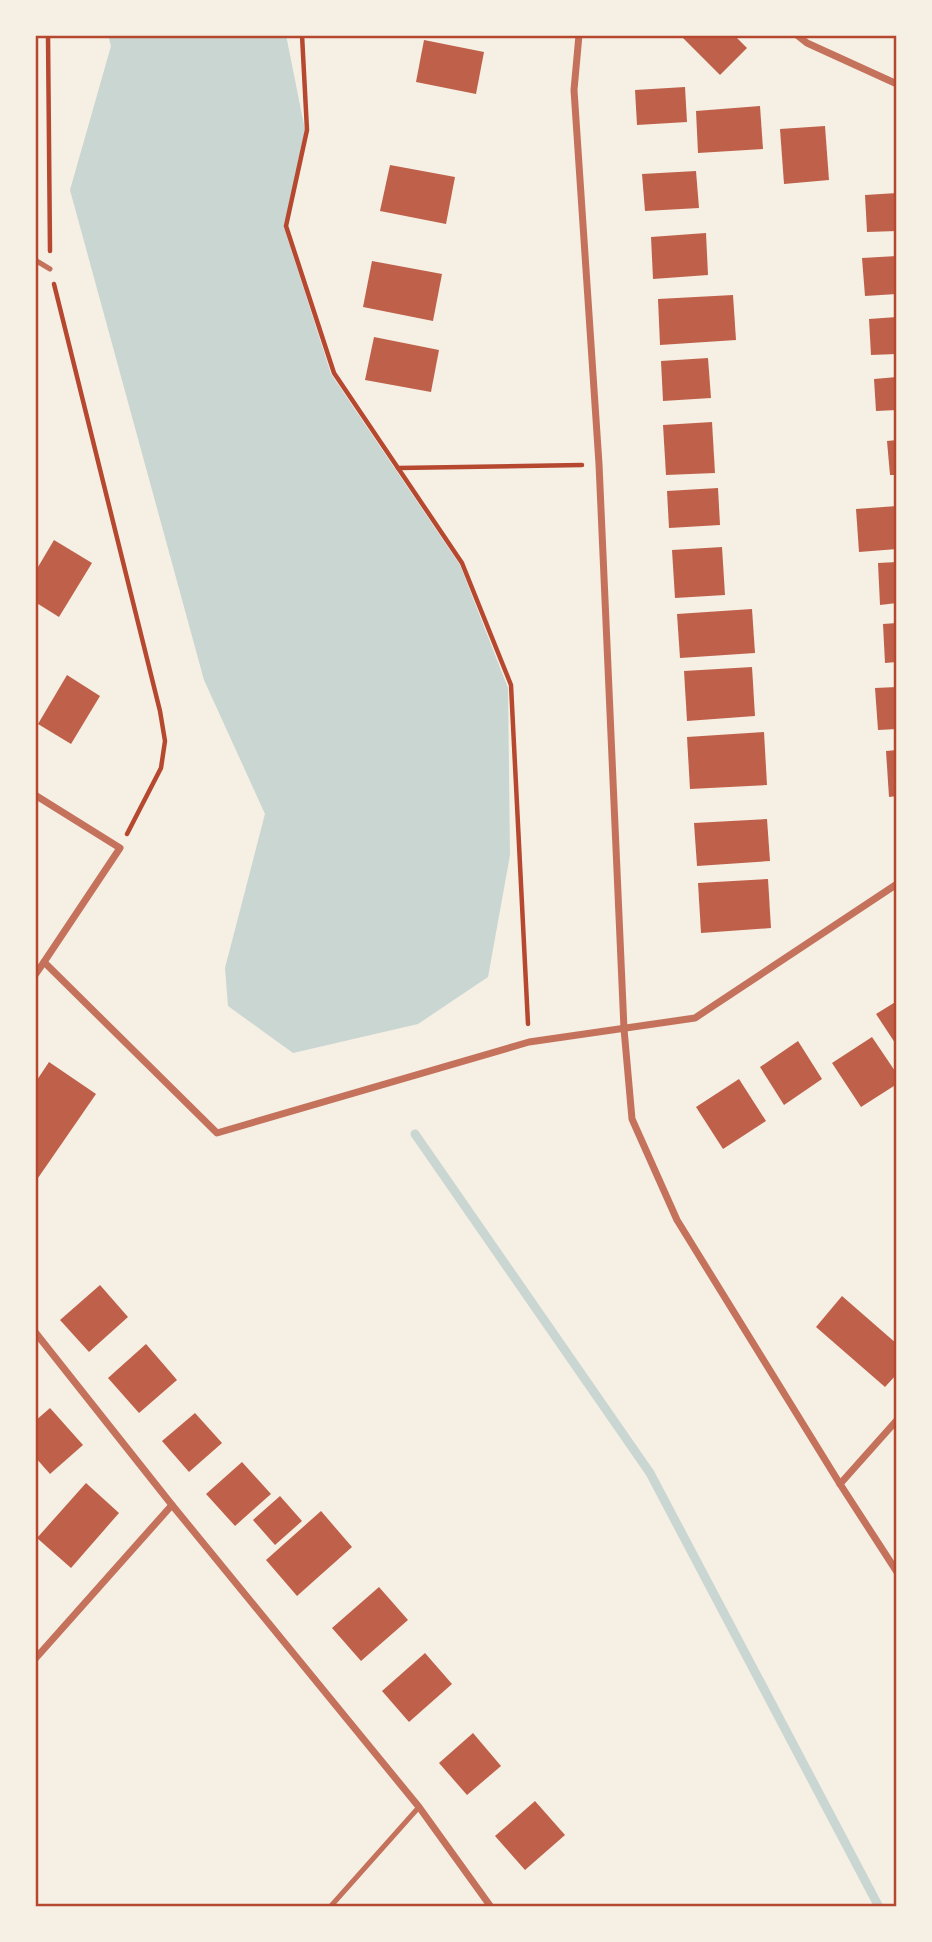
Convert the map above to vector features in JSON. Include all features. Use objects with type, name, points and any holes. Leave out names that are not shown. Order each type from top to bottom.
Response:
[{"type":"street","points":[[579,35],[574,90],[599,464],[624,1029],[632,1119],[677,1220],[897,1572]]},
{"type":"street","points":[[797,35],[807,43],[897,84]]},
{"type":"street","points":[[35,795],[120,848],[35,975]]},
{"type":"street","points":[[44,962],[217,1133],[529,1042],[695,1018],[897,884]]},
{"type":"street","points":[[35,1332],[172,1505],[419,1807],[491,1907]]},
{"type":"street","points":[[840,1484],[897,1420]]},
{"type":"street","points":[[35,1659],[172,1505]]},
{"type":"lane","points":[[35,260],[50,268]]},
{"type":"lane","points":[[330,1907],[419,1807]]},
{"type":"path","points":[[48,35],[50,268],[160,711],[165,741],[161,768],[120,848]]},
{"type":"path","points":[[302,35],[307,130],[286,226],[334,373],[462,563],[511,685],[529,1042]]},
{"type":"path","points":[[398,468],[599,464]]},
{"type":"shaded area","points":[[108,35],[286,35],[305,130],[284,227],[331,374],[460,565],[508,688],[510,855],[488,977],[418,1024],[293,1053],[228,1006],[225,968],[265,814],[204,680],[70,190],[111,46]]},
{"type":"building","points":[[680,35],[734,35],[747,48],[720,75]]},
{"type":"building","points":[[424,40],[484,52],[476,94],[416,82]]},
{"type":"building","points":[[685,87],[687,122],[637,125],[635,90]]},
{"type":"building","points":[[760,106],[763,149],[698,153],[696,111]]},
{"type":"building","points":[[825,126],[829,180],[784,184],[780,129]]},
{"type":"building","points":[[390,165],[455,177],[446,224],[380,211]]},
{"type":"building","points":[[696,171],[699,208],[645,211],[642,174]]},
{"type":"building","points":[[897,193],[897,231],[867,232],[865,195]]},
{"type":"building","points":[[706,233],[708,275],[653,279],[651,237]]},
{"type":"building","points":[[897,256],[897,294],[865,296],[862,258]]},
{"type":"building","points":[[372,261],[442,274],[433,321],[363,307]]},
{"type":"building","points":[[733,295],[736,340],[660,345],[658,299]]},
{"type":"building","points":[[897,317],[897,354],[871,355],[869,319]]},
{"type":"building","points":[[374,337],[439,350],[431,392],[365,380]]},
{"type":"building","points":[[708,358],[711,398],[663,401],[661,361]]},
{"type":"building","points":[[897,377],[897,410],[876,411],[874,379]]},
{"type":"building","points":[[712,422],[715,473],[666,475],[663,425]]},
{"type":"building","points":[[897,440],[897,475],[890,475],[887,441]]},
{"type":"building","points":[[718,488],[720,525],[669,528],[667,491]]},
{"type":"building","points":[[897,506],[897,549],[859,552],[856,509]]},
{"type":"building","points":[[54,540],[92,563],[59,617],[35,602],[35,572]]},
{"type":"building","points":[[722,547],[725,595],[675,598],[672,550]]},
{"type":"building","points":[[897,562],[897,603],[880,605],[878,563]]},
{"type":"building","points":[[752,609],[755,653],[680,658],[677,614]]},
{"type":"building","points":[[897,623],[897,662],[885,663],[883,624]]},
{"type":"building","points":[[752,667],[755,716],[687,721],[684,671]]},
{"type":"building","points":[[67,675],[100,696],[71,744],[38,724]]},
{"type":"building","points":[[897,687],[897,729],[878,730],[875,688]]},
{"type":"building","points":[[764,732],[767,785],[690,789],[687,737]]},
{"type":"building","points":[[897,750],[897,796],[889,797],[886,751]]},
{"type":"building","points":[[767,819],[770,861],[697,866],[694,823]]},
{"type":"building","points":[[768,879],[771,928],[701,933],[698,883]]},
{"type":"building","points":[[897,1001],[897,1046],[876,1014]]},
{"type":"building","points":[[872,1037],[897,1074],[897,1084],[861,1107],[832,1063]]},
{"type":"building","points":[[798,1041],[822,1079],[784,1105],[760,1067]]},
{"type":"building","points":[[49,1062],[96,1094],[38,1178],[35,1175],[35,1083]]},
{"type":"building","points":[[739,1079],[766,1121],[723,1149],[696,1107]]},
{"type":"building","points":[[100,1285],[128,1317],[89,1352],[60,1320]]},
{"type":"building","points":[[842,1296],[897,1344],[897,1374],[885,1387],[816,1327]]},
{"type":"building","points":[[146,1344],[177,1380],[139,1413],[108,1378]]},
{"type":"building","points":[[50,1408],[83,1445],[50,1474],[35,1457],[35,1421]]},
{"type":"building","points":[[195,1413],[222,1443],[189,1472],[162,1441]]},
{"type":"building","points":[[242,1462],[271,1494],[235,1526],[206,1494]]},
{"type":"building","points":[[86,1483],[119,1513],[71,1568],[37,1538]]},
{"type":"building","points":[[280,1496],[302,1521],[275,1545],[253,1520]]},
{"type":"building","points":[[321,1511],[352,1547],[297,1596],[266,1560]]},
{"type":"building","points":[[379,1587],[408,1620],[361,1661],[332,1628]]},
{"type":"building","points":[[425,1653],[452,1684],[409,1722],[382,1691]]},
{"type":"building","points":[[473,1733],[501,1766],[467,1795],[439,1763]]},
{"type":"building","points":[[535,1801],[565,1835],[525,1870],[495,1836]]},
{"type":"waterway","points":[[415,1134],[650,1473],[879,1907]]}]
